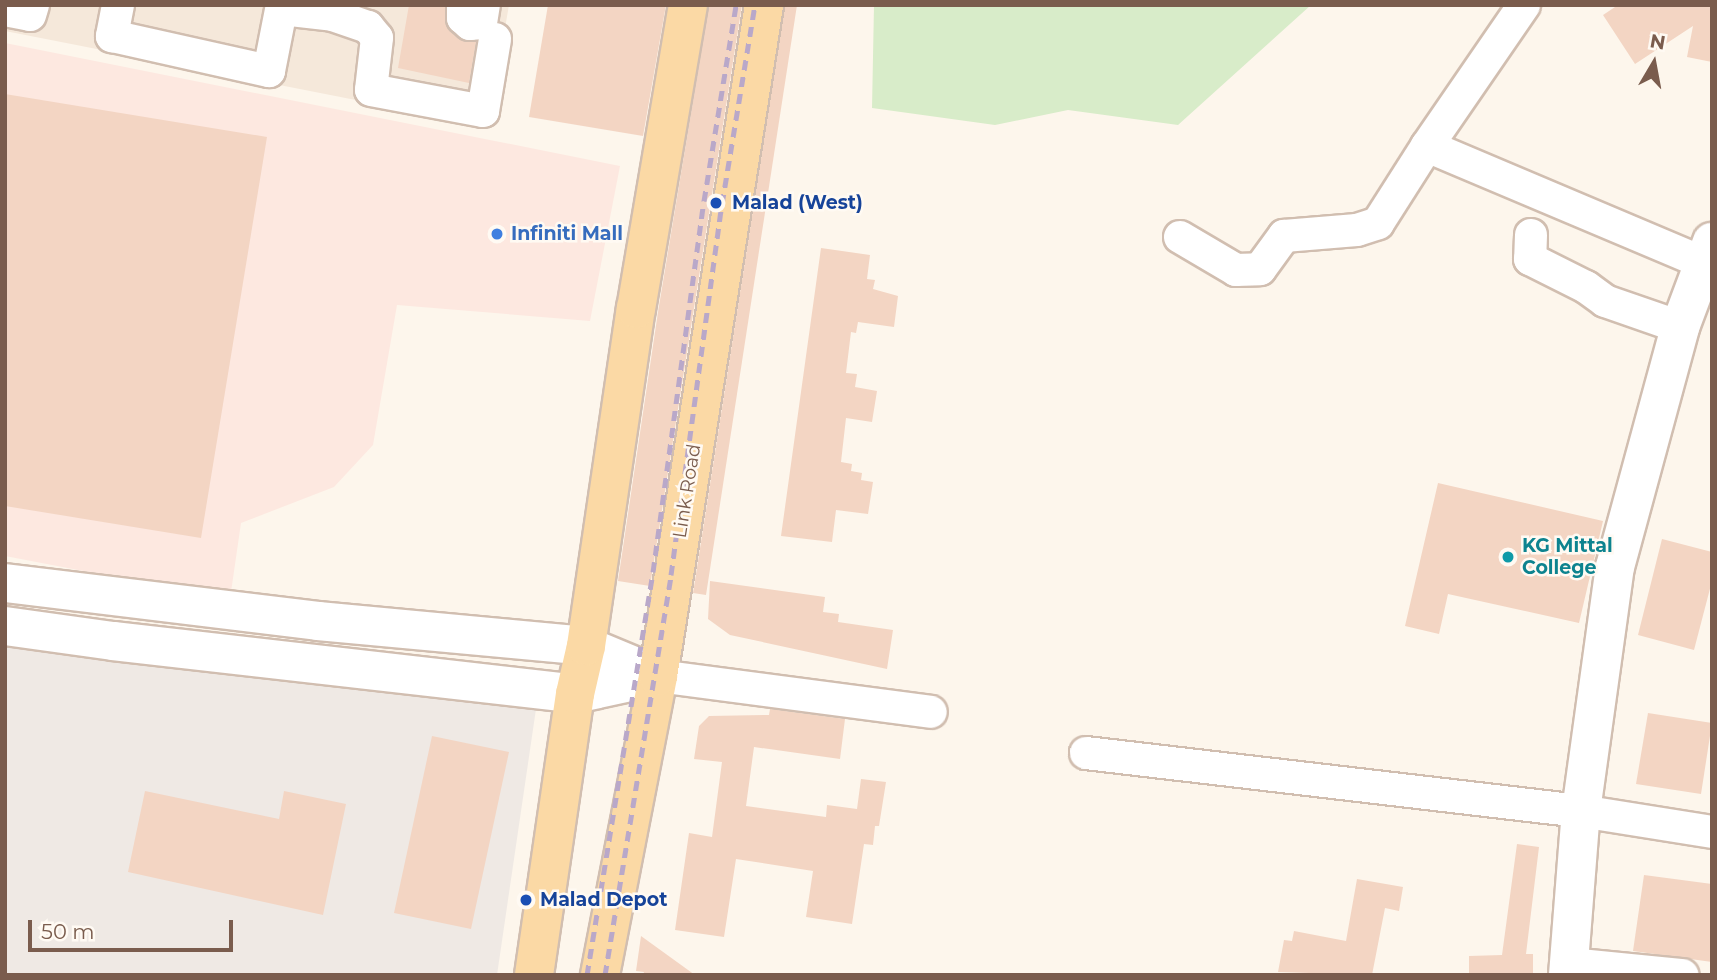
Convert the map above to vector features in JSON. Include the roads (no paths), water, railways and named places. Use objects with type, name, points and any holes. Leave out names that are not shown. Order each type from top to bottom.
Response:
[{"type":"main road","points":[[534,975],[636,309],[688,5]]},
{"type":"main road","name":"Link Road","points":[[600,975],[658,676],[764,5]]},
{"type":"street","points":[[5,10],[30,15],[33,5]]},
{"type":"street","points":[[118,5],[112,36],[270,71],[282,7],[333,15],[368,27],[377,38],[371,90],[482,111],[495,39]]},
{"type":"street","points":[[463,5],[463,18],[470,24],[481,23],[484,5]]},
{"type":"street","points":[[1180,237],[1236,270],[1260,269],[1284,236],[1357,230],[1378,223],[1427,146],[1524,5]]},
{"type":"street","points":[[1427,146],[1708,252],[1681,327],[1615,566],[1581,811],[1569,969],[1682,975]]},
{"type":"street","points":[[1523,246],[1605,301],[1681,327]]},
{"type":"street","points":[[5,583],[318,621],[586,646],[658,676],[931,712]]},
{"type":"street","points":[[114,641],[119,597]]},
{"type":"street","points":[[5,626],[575,694],[658,676]]},
{"type":"street","points":[[1086,753],[1581,811],[1712,832]]},
{"type":"railway","points":[[587,975],[653,572],[704,201],[736,5]]},
{"type":"railway","points":[[605,975],[671,575],[722,204],[755,5]]},
{"type":"place","name":"Malad (West)","points":[[716,203]]},
{"type":"place","name":"Infiniti Mall","points":[[497,234]]},
{"type":"place","name":"KG Mittal College","points":[[1508,557]]},
{"type":"place","name":"Malad Depot","points":[[526,900]]}]
